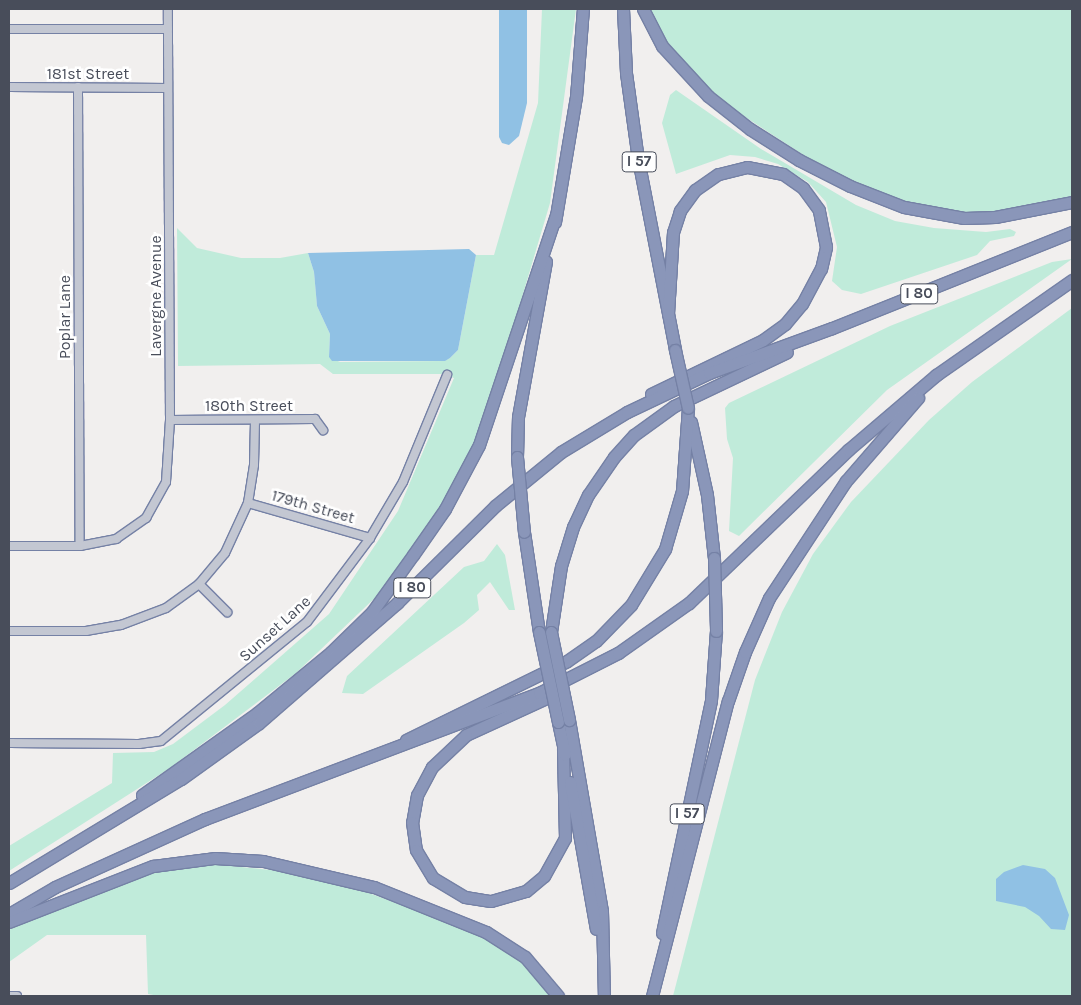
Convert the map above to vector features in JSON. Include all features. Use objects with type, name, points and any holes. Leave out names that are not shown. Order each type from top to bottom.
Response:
[{"type":"highway","points":[[583,9],[576,97],[556,215],[531,331],[518,417],[517,457],[524,532],[602,911],[604,996]]},
{"type":"highway","name":"I 57","points":[[623,9],[626,73],[638,159],[688,408],[690,441],[706,495],[714,558],[716,631],[712,700],[652,996]]},
{"type":"highway","points":[[643,9],[662,46],[708,96],[750,129],[799,160],[850,186],[904,207],[964,218],[995,217],[1072,202]]},
{"type":"highway","points":[[627,412],[662,386],[763,340],[785,324],[802,304],[821,269],[826,247],[822,218],[804,188],[783,174],[747,167],[709,178],[695,190],[680,211],[672,237],[668,314]]},
{"type":"highway","points":[[97,832],[112,814],[212,746],[294,683],[372,612],[445,509],[479,445],[556,215]]},
{"type":"highway","name":"I 80","points":[[9,883],[97,832],[181,779],[288,701],[397,603],[495,506],[561,452],[627,412],[709,373],[832,328],[1072,232]]},
{"type":"highway","points":[[564,721],[564,838],[544,876],[526,891],[491,901],[465,897],[433,878],[416,850],[412,822],[417,795],[432,767],[466,735],[594,674],[618,653],[689,603],[848,450],[936,375],[1072,280]]},
{"type":"highway","points":[[545,632],[561,566],[573,527],[588,495],[614,457],[634,436],[674,406],[809,342],[832,328]]},
{"type":"highway","points":[[652,996],[728,701],[769,598],[846,481],[936,375]]},
{"type":"highway","points":[[393,750],[418,732],[567,662],[612,626],[644,586],[665,549],[682,491],[690,441]]},
{"type":"highway","points":[[9,914],[55,887],[205,819],[393,750],[539,693],[618,653]]},
{"type":"highway","points":[[564,748],[603,974]]},
{"type":"highway","points":[[9,922],[153,866],[215,858],[263,861],[374,887],[486,932],[524,957],[558,996]]},
{"type":"street","name":"Lavergne Avenue","points":[[80,546],[94,545],[126,533],[153,509],[169,471],[168,9]]},
{"type":"street","points":[[9,29],[168,29]]},
{"type":"street","name":"181st Street","points":[[9,88],[168,88]]},
{"type":"street","name":"Poplar Lane","points":[[78,88],[80,546]]},
{"type":"street","name":"Sunset Lane","points":[[9,743],[140,744],[168,738],[307,622],[370,538],[403,482],[447,375]]},
{"type":"street","name":"180th Street","points":[[170,420],[315,420],[323,430]]},
{"type":"street","points":[[9,631],[86,630],[121,625],[166,608],[199,584],[225,553],[248,503],[254,465],[255,420]]},
{"type":"street","name":"179th Street","points":[[248,503],[370,538]]},
{"type":"street","points":[[9,546],[80,546]]},
{"type":"street","points":[[199,584],[227,612]]},
{"type":"street","points":[[9,996],[17,996]]},
{"type":"green space","points":[[542,9],[576,9],[550,203],[488,412],[461,477],[380,593],[296,673],[170,768],[9,871],[9,846],[112,783],[113,753],[154,752],[173,744],[225,705],[329,614],[398,511],[454,378],[443,374],[333,374],[320,364],[178,366],[177,228],[197,248],[241,258],[280,258],[308,253],[314,272],[317,306],[330,334],[329,357],[340,362],[444,361],[450,358],[458,350],[476,255],[494,255],[538,103]]},
{"type":"green space","points":[[648,9],[1072,9],[1072,198],[989,214],[951,213],[913,204],[831,173],[736,111],[695,78],[671,51]]},
{"type":"green space","points":[[676,90],[761,149],[856,205],[895,221],[934,228],[986,232],[1010,229],[1016,232],[1014,236],[990,241],[977,255],[861,294],[842,290],[832,281],[837,247],[826,202],[808,182],[778,164],[755,157],[730,155],[676,174],[662,123],[670,95]]},
{"type":"green space","points":[[1072,259],[887,390],[739,536],[729,531],[733,458],[727,439],[725,408],[729,403],[890,326],[1052,262]]},
{"type":"green space","points":[[1072,308],[1072,996],[673,996],[755,680],[782,612],[813,554],[851,502],[929,420],[972,382]]},
{"type":"green space","points":[[497,544],[505,555],[515,610],[509,610],[490,582],[477,595],[479,610],[464,623],[363,694],[342,693],[347,676],[464,567],[484,561]]},
{"type":"green space","points":[[202,863],[280,871],[352,887],[460,926],[496,942],[517,957],[552,996],[159,996],[148,994],[146,935],[47,935],[9,962],[9,928],[95,892],[167,869]]},
{"type":"water","points":[[499,9],[527,9],[527,103],[519,136],[509,145],[502,143],[499,137]]},
{"type":"water","points":[[469,249],[476,255],[458,350],[450,358],[445,361],[332,361],[329,357],[330,334],[317,306],[314,272],[308,253]]},
{"type":"water","points":[[1023,865],[1045,869],[1055,878],[1069,915],[1065,930],[1051,929],[1039,916],[1025,907],[996,901],[996,879],[1004,872]]}]
